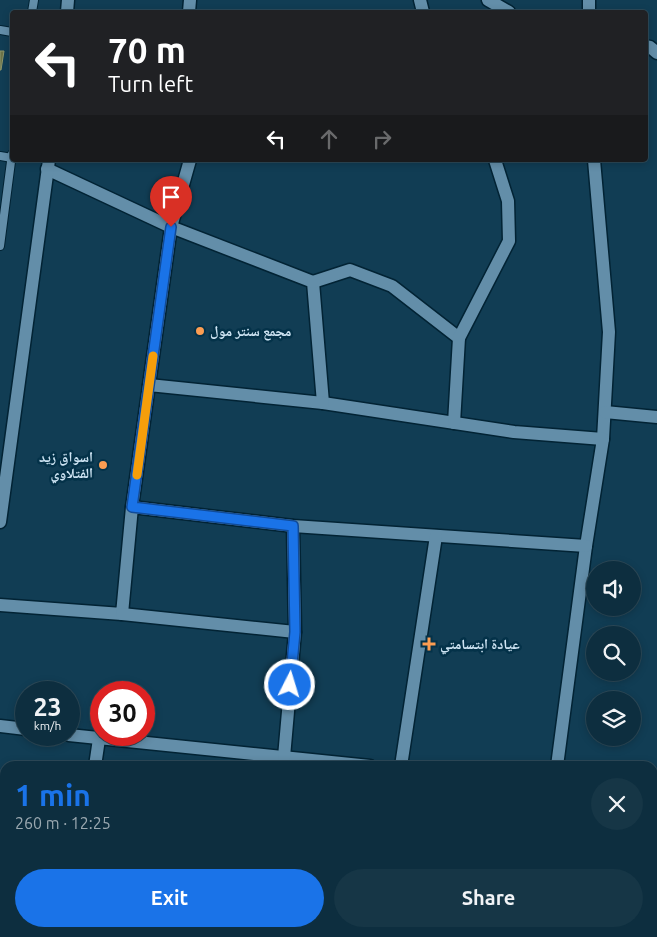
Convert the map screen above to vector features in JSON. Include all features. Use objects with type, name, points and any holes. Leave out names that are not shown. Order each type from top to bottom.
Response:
[{"type":"street","points":[[488,0],[506,10]]},
{"type":"street","points":[[122,614],[132,507],[171,227],[189,162]]},
{"type":"street","points":[[454,423],[459,338],[509,241],[508,201],[496,162]]},
{"type":"street","points":[[558,761],[586,546],[603,439],[605,412],[609,332],[594,162]]},
{"type":"street","points":[[0,522],[48,165],[171,227],[313,282],[350,270],[392,286],[459,338]]},
{"type":"street","points":[[313,282],[323,404]]},
{"type":"street","points":[[149,385],[323,404],[514,432],[603,439]]},
{"type":"street","points":[[605,412],[657,418]]},
{"type":"street","points":[[132,507],[293,526],[586,546]]},
{"type":"street","points":[[284,756],[295,632],[293,526]]},
{"type":"street","points":[[402,761],[436,536]]},
{"type":"street","points":[[0,605],[122,614],[295,632]]},
{"type":"street","points":[[0,726],[15,728]]},
{"type":"street","points":[[155,744],[327,761]]},
{"type":"street","points":[[96,761],[98,746]]},
{"type":"lane","points":[[0,246],[11,162]]},
{"type":"building","points":[[0,51],[4,51],[1,70],[0,70]]},
{"type":"slow traffic","points":[[137,475],[153,356]]},
{"type":"place","name":"مجمع سنتر مول","points":[[200,331]]},
{"type":"place","name":"اسواق زيد الفتلاوي","points":[[103,465]]},
{"type":"place","name":"عيادة ابتسامتي","points":[[429,644]]},
{"type":"route","points":[[171,227],[132,507],[293,526],[295,632],[290,685]]}]
